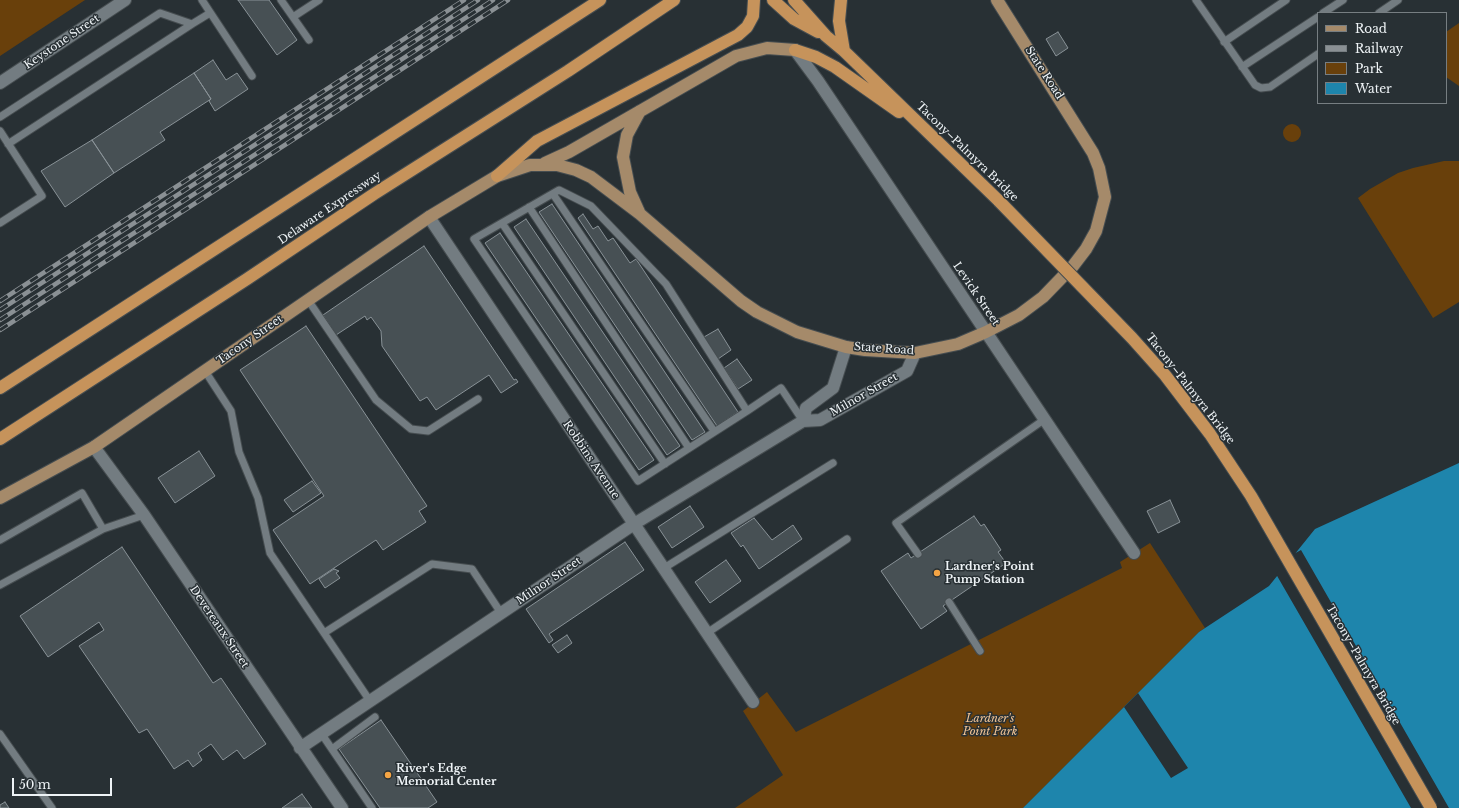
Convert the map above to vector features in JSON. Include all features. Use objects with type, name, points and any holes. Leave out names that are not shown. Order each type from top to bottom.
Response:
[{"type":"highway","points":[[0,388],[600,0]]},
{"type":"highway","name":"Delaware Expressway","points":[[0,438],[247,279],[374,194],[568,71],[674,0]]},
{"type":"highway","points":[[497,176],[537,141],[738,35],[747,27],[753,16],[754,0]]},
{"type":"highway","points":[[773,0],[794,19],[826,36]]},
{"type":"highway","points":[[794,0],[826,36]]},
{"type":"highway","points":[[841,0],[839,21],[844,51]]},
{"type":"highway","name":"Tacony–Palmyra Bridge","points":[[826,36],[844,51],[928,131],[999,201],[1127,332],[1165,375],[1210,434],[1251,496],[1431,808]]},
{"type":"highway","points":[[795,50],[816,57],[835,67],[928,131]]},
{"type":"main road","name":"State Road","points":[[497,176],[518,168],[544,164],[566,167],[591,177],[640,214],[741,301],[757,312],[797,332],[865,350],[915,353],[958,344],[1019,315],[1043,297],[1073,266],[1086,249],[1096,231],[1104,197],[1099,168],[1094,153],[997,0]]},
{"type":"main road","points":[[544,164],[569,152],[727,60],[745,52],[779,48],[795,50]]},
{"type":"main road","points":[[640,110],[626,135],[623,157],[630,192],[640,214]]},
{"type":"main road","name":"Tacony Street","points":[[0,498],[94,447],[429,217],[497,176]]},
{"type":"street","name":"Keystone Street","points":[[0,83],[125,0]]},
{"type":"street","name":"Levick Street","points":[[795,50],[818,81],[1134,553]]},
{"type":"street","name":"Robbins Avenue","points":[[429,217],[753,702]]},
{"type":"street","name":"Milnor Street","points":[[803,421],[806,408],[833,388],[846,346]]},
{"type":"street","name":"Milnor Street","points":[[300,748],[634,524],[803,421],[820,420],[906,371],[915,353]]},
{"type":"street","name":"Devereaux Street","points":[[94,447],[144,515],[300,748],[342,808]]},
{"type":"lane","points":[[202,0],[252,76]]},
{"type":"lane","points":[[281,0],[309,40]]},
{"type":"lane","points":[[293,17],[319,0]]},
{"type":"lane","points":[[1196,0],[1255,85],[1261,88],[1270,87],[1317,55]]},
{"type":"lane","points":[[1224,42],[1286,0]]},
{"type":"lane","points":[[1325,12],[1343,0]]},
{"type":"lane","points":[[1380,12],[1398,0]]},
{"type":"lane","points":[[0,117],[160,13],[192,24]]},
{"type":"lane","points":[[8,144],[210,13]]},
{"type":"lane","points":[[1242,67],[1317,18]]},
{"type":"lane","points":[[0,132],[42,196],[0,223]]},
{"type":"lane","points":[[747,411],[666,284],[591,206],[559,190],[474,239],[638,481],[747,411],[781,388],[803,421]]},
{"type":"lane","points":[[553,194],[714,432]]},
{"type":"lane","points":[[529,207],[689,448]]},
{"type":"lane","points":[[502,223],[665,464]]},
{"type":"lane","points":[[308,300],[376,400],[411,430],[428,431],[478,399]]},
{"type":"lane","points":[[205,371],[231,411],[239,452],[258,498],[270,553],[370,701]]},
{"type":"lane","points":[[918,554],[896,523],[1045,419]]},
{"type":"lane","points":[[664,568],[833,463]]},
{"type":"lane","points":[[0,540],[82,493],[103,529]]},
{"type":"lane","points":[[0,585],[103,529],[144,515]]},
{"type":"lane","points":[[707,633],[847,539]]},
{"type":"lane","points":[[324,633],[432,564],[472,569],[501,613]]},
{"type":"lane","points":[[949,602],[980,651]]},
{"type":"lane","points":[[332,748],[375,717]]},
{"type":"lane","points":[[321,733],[372,808]]},
{"type":"lane","points":[[0,734],[52,808]]},
{"type":"green space","points":[[0,0],[85,0],[0,56]]},
{"type":"green space","points":[[1459,23],[1459,86],[1447,78],[1447,31]]},
{"type":"green space","points":[[1292,124],[1298,127],[1301,133],[1298,139],[1292,142],[1286,139],[1283,133],[1286,127]]},
{"type":"green space","points":[[1444,161],[1459,161],[1459,302],[1433,318],[1358,198],[1370,189],[1398,173]]},
{"type":"green space","name":"Lardner's Point Park","points":[[1150,543],[1205,628],[1199,632],[1023,808],[735,808],[783,775],[743,711],[767,692],[796,732],[1122,568],[1120,562]]},
{"type":"water","points":[[1459,463],[1459,808],[1023,808],[1199,632],[1269,586],[1315,529]]},
{"type":"pier","points":[[1301,550],[1449,808],[1411,808],[1276,574],[1290,556]]},
{"type":"pier","points":[[1138,693],[1188,768],[1171,778],[1124,707]]},
{"type":"building","points":[[238,0],[269,0],[297,40],[277,55]]},
{"type":"building","points":[[1058,32],[1068,48],[1056,56],[1046,39]]},
{"type":"building","points":[[213,60],[226,80],[237,73],[248,89],[215,111],[209,101],[211,99],[194,73]]},
{"type":"building","points":[[194,73],[211,99],[160,132],[165,140],[114,173],[92,140]]},
{"type":"building","points":[[92,140],[114,173],[65,207],[41,171]]},
{"type":"building","points":[[552,204],[705,432],[692,440],[539,212]]},
{"type":"building","points":[[583,214],[593,229],[598,226],[608,241],[613,238],[630,263],[636,259],[738,412],[717,426],[578,218]]},
{"type":"building","points":[[526,219],[680,446],[667,455],[514,227]]},
{"type":"building","points":[[500,233],[654,460],[639,470],[485,243]]},
{"type":"building","points":[[424,246],[514,380],[516,379],[518,382],[501,393],[489,375],[436,410],[427,397],[420,401],[382,346],[381,331],[371,317],[367,320],[365,316],[336,335],[323,315]]},
{"type":"building","points":[[306,326],[427,506],[419,511],[426,522],[383,550],[376,540],[310,584],[273,530],[324,496],[240,370]]},
{"type":"building","points":[[718,329],[731,350],[718,359],[704,337]]},
{"type":"building","points":[[737,359],[752,380],[738,389],[724,368]]},
{"type":"building","points":[[199,451],[215,476],[175,503],[158,478]]},
{"type":"building","points":[[312,481],[321,493],[293,512],[284,500]]},
{"type":"building","points":[[1170,500],[1180,522],[1158,533],[1147,511]]},
{"type":"building","points":[[690,506],[704,527],[672,548],[658,527]]},
{"type":"building","name":"Lardner's Point Pump Station","points":[[974,516],[981,526],[984,524],[1001,550],[998,552],[1006,563],[943,606],[947,611],[921,629],[881,571],[908,553],[911,558]]},
{"type":"building","points":[[754,518],[772,540],[793,525],[802,539],[759,569],[743,545],[741,547],[731,533]]},
{"type":"building","points":[[625,542],[644,570],[549,634],[553,640],[549,643],[526,609]]},
{"type":"building","points":[[122,547],[213,683],[221,678],[266,744],[244,759],[237,750],[223,760],[211,744],[198,753],[202,760],[193,767],[188,760],[174,769],[147,729],[139,733],[79,646],[104,630],[99,622],[48,657],[20,616]]},
{"type":"building","points":[[726,560],[741,581],[710,603],[695,582]]},
{"type":"building","points":[[334,569],[339,571],[336,573],[340,578],[325,588],[319,579]]},
{"type":"building","points":[[567,635],[572,643],[558,653],[552,645]]},
{"type":"building","name":"River's Edge Memorial Center","points":[[381,720],[437,802],[428,808],[380,808],[339,749]]},
{"type":"building","points":[[302,794],[312,808],[282,808]]},
{"type":"building","points":[[5,802],[9,808],[0,808],[0,805]]},
{"type":"railway","points":[[0,301],[464,0]]},
{"type":"railway","points":[[0,310],[478,0]]},
{"type":"railway","points":[[0,320],[493,0]]},
{"type":"railway","points":[[0,330],[508,0]]},
{"type":"place","name":"Lardner's Point Pump Station","points":[[937,573]]},
{"type":"place","name":"River's Edge Memorial Center","points":[[388,775]]}]
